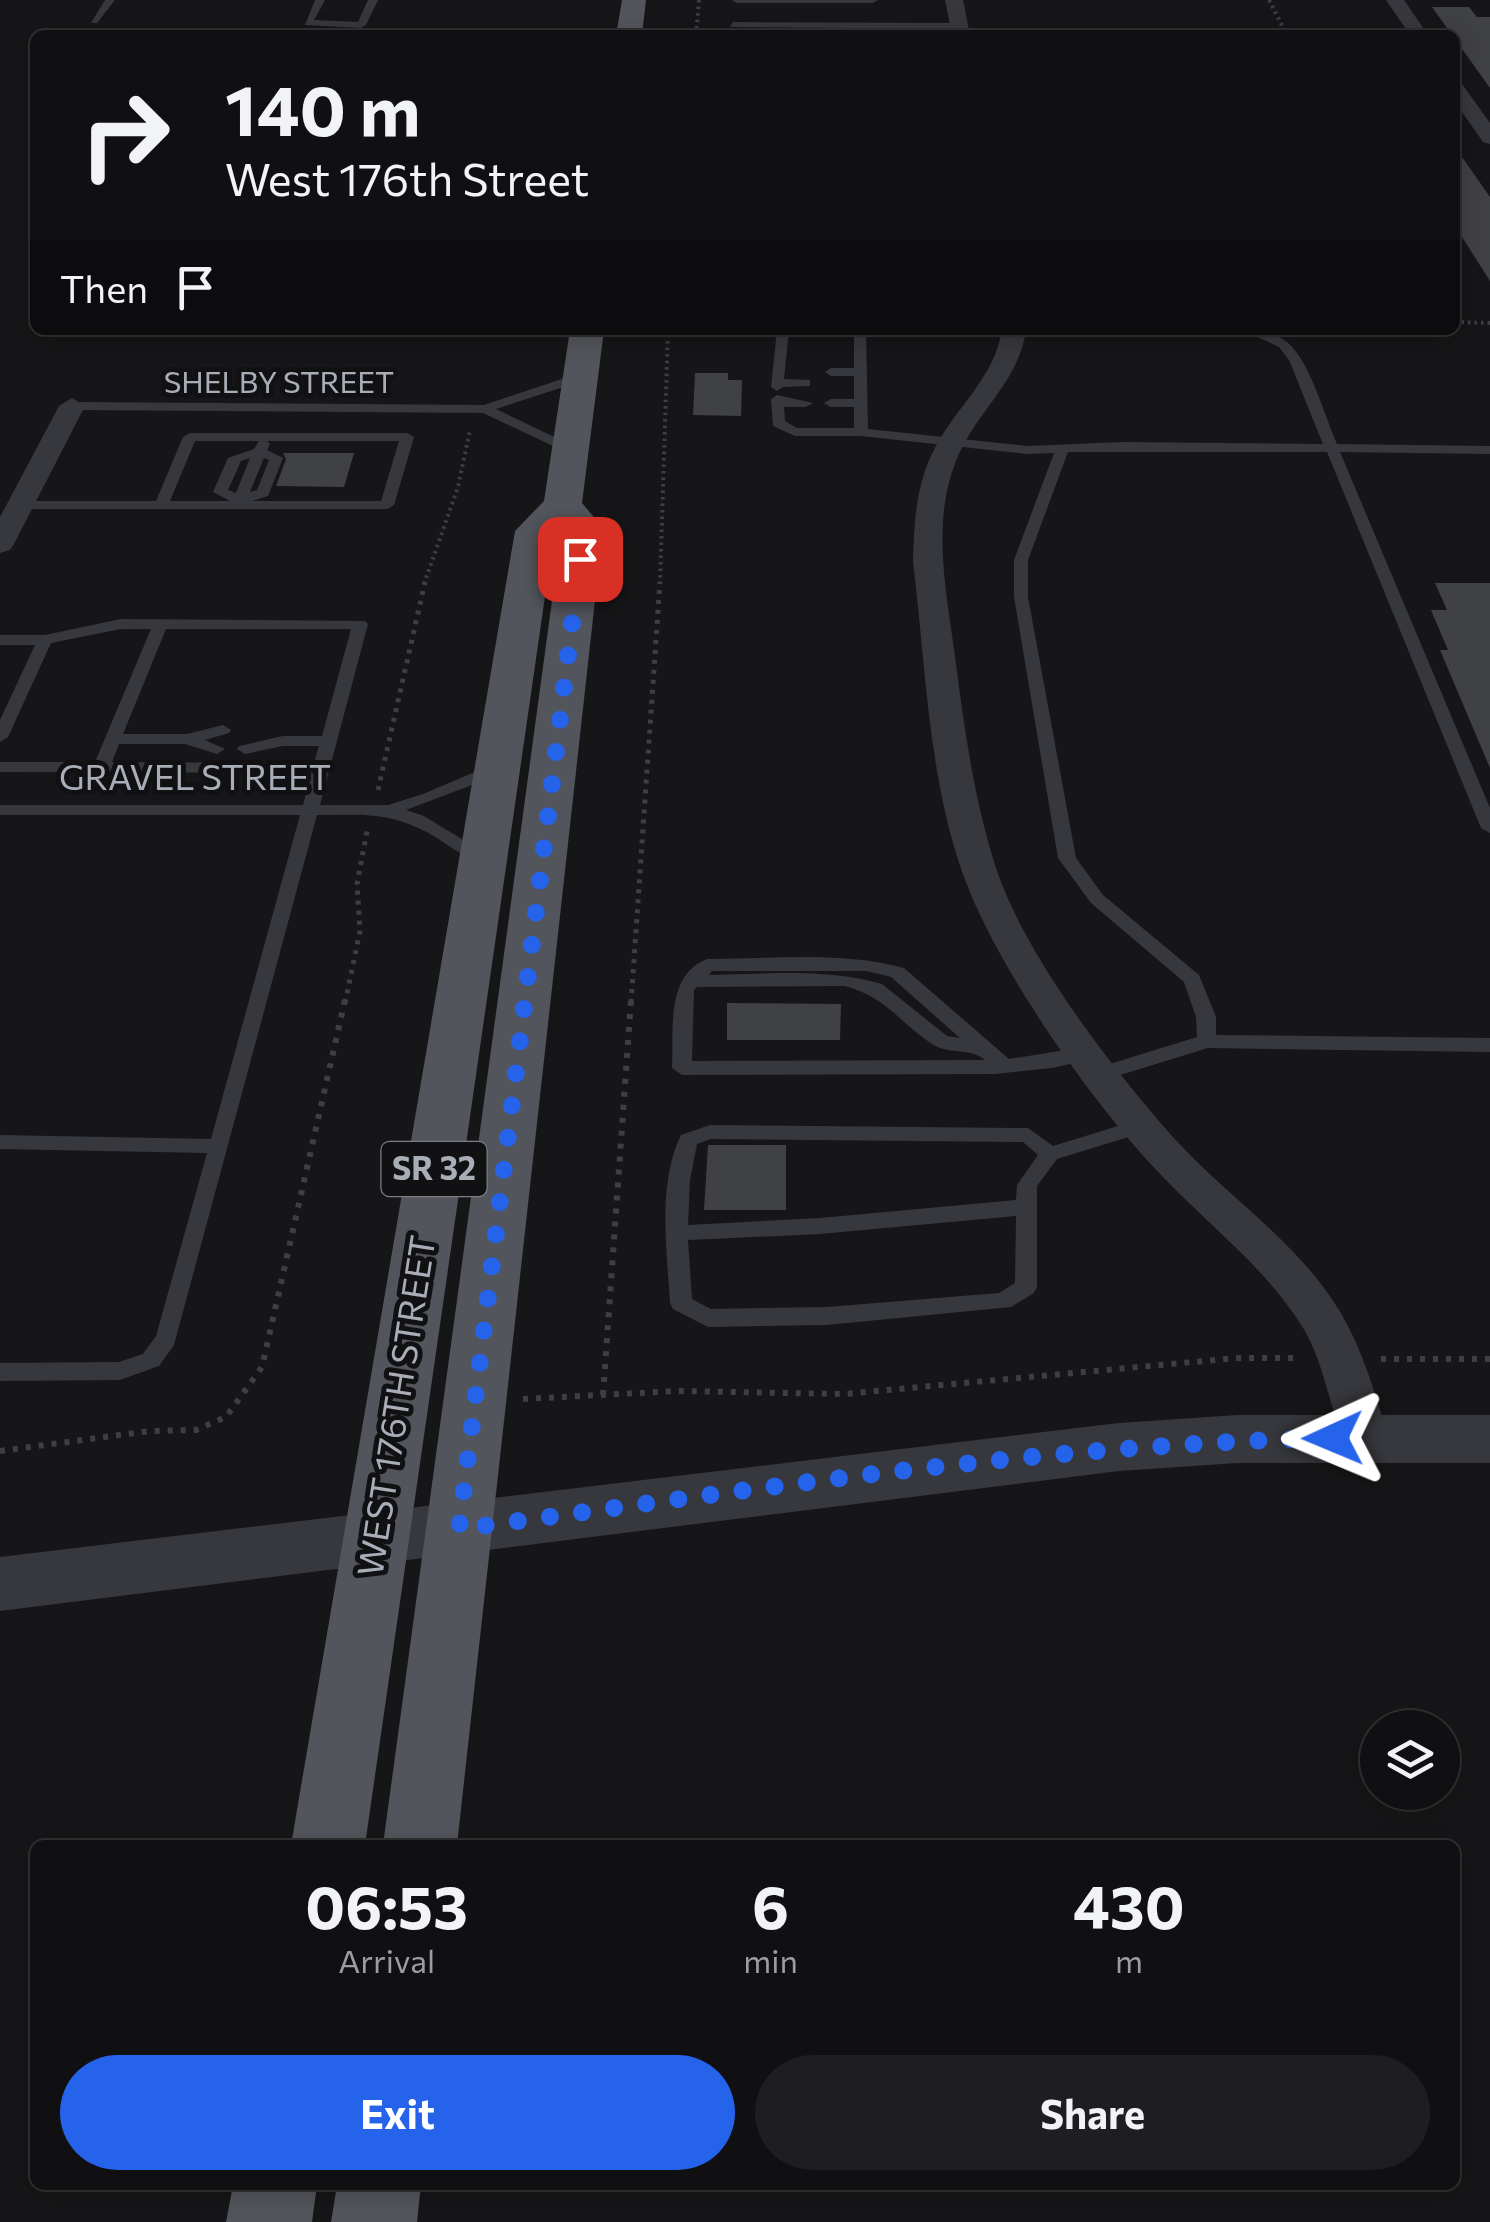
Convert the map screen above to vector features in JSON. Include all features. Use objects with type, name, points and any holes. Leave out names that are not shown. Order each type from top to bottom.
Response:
[{"type":"main road","points":[[630,30],[634,0]]},
{"type":"main road","name":"WEST 176TH STREET","points":[[329,1840],[535,530],[562,504],[585,335]]},
{"type":"main road","name":"WEST 176TH STREET","points":[[421,1840],[583,528],[562,504]]},
{"type":"main road","points":[[269,2222],[273,2190]]},
{"type":"main road","points":[[374,2222],[378,2190]]},
{"type":"street","points":[[954,0],[961,30]]},
{"type":"street","points":[[1395,0],[1416,30]]},
{"type":"street","points":[[1460,90],[1490,91]]},
{"type":"street","points":[[1460,96],[1490,138]]},
{"type":"street","points":[[1013,335],[1008,364],[950,442],[936,474],[928,517],[928,562],[966,826],[982,879],[1028,966],[1141,1126],[1276,1261],[1316,1311],[1341,1358],[1365,1437]]},
{"type":"street","points":[[0,544],[72,406]]},
{"type":"street","points":[[0,1584],[1062,1452],[1237,1440],[1490,1439]]},
{"type":"lane","points":[[94,21],[110,0]]},
{"type":"lane","points":[[302,3],[319,3],[308,23],[361,25],[373,0]]},
{"type":"lane","points":[[873,0],[735,0],[733,30],[851,25],[961,30]]},
{"type":"lane","points":[[851,25],[860,30]]},
{"type":"lane","points":[[782,335],[778,423],[795,432],[861,432],[1028,450],[1490,450]]},
{"type":"lane","points":[[860,335],[861,432]]},
{"type":"lane","points":[[1260,335],[1283,344],[1294,360],[1490,828]]},
{"type":"lane","name":"SHELBY STREET","points":[[72,406],[480,409],[580,377]]},
{"type":"lane","points":[[777,393],[805,377]]},
{"type":"lane","points":[[831,377],[861,378]]},
{"type":"lane","points":[[777,393],[806,408]]},
{"type":"lane","points":[[832,408],[861,409]]},
{"type":"lane","name":"SHELBY STREET","points":[[480,409],[570,450]]},
{"type":"lane","points":[[260,452],[266,437]]},
{"type":"lane","points":[[20,505],[387,506],[407,437],[190,438],[161,505]]},
{"type":"lane","points":[[1063,448],[1021,560],[1021,597],[1067,858],[1097,899],[1192,979],[1206,1017],[1206,1041]]},
{"type":"lane","points":[[260,452],[276,458],[262,493],[239,503],[220,492],[235,458],[260,452]]},
{"type":"lane","points":[[0,640],[45,640],[121,624],[360,624],[166,1339],[151,1360],[120,1371],[0,1372]]},
{"type":"lane","points":[[101,768],[160,624]]},
{"type":"lane","points":[[0,737],[45,640]]},
{"type":"lane","points":[[113,738],[220,740]]},
{"type":"lane","points":[[249,740],[330,741]]},
{"type":"lane","points":[[0,767],[322,768]]},
{"type":"lane","name":"GRAVEL STREET","points":[[380,810],[496,769]]},
{"type":"lane","name":"GRAVEL STREET","points":[[0,810],[380,810],[418,820],[482,857]]},
{"type":"lane","points":[[1004,1066],[986,1048],[942,1042],[876,988],[844,980],[692,981],[685,989],[682,1068],[877,1070],[1004,1066],[1056,1063],[1097,1063],[1206,1041],[1490,1044]]},
{"type":"lane","points":[[1050,1154],[1028,1135],[710,1132],[688,1140],[680,1167],[677,1233],[681,1303],[708,1318],[826,1316],[1003,1301],[1026,1287],[1027,1185],[1050,1154],[1141,1126]]},
{"type":"lane","points":[[0,1142],[219,1146]]},
{"type":"lane","points":[[677,1233],[820,1226],[1025,1207]]},
{"type":"path","points":[[696,30],[699,0]]},
{"type":"path","points":[[1268,0],[1284,30]]},
{"type":"path","points":[[1460,322],[1490,323]]},
{"type":"path","points":[[602,1395],[662,559],[668,335]]},
{"type":"path","points":[[0,1451],[196,1430],[226,1417],[262,1367],[353,966],[360,931],[357,884],[380,810],[378,794],[417,604],[458,487],[480,409]]},
{"type":"path","points":[[523,1399],[676,1391],[844,1394],[1237,1358],[1490,1359]]},
{"type":"building","points":[[1432,7],[1469,7],[1477,17],[1490,17],[1490,88],[1460,46],[1460,30],[1448,30]]},
{"type":"building","points":[[1460,154],[1490,197],[1490,281],[1460,234]]},
{"type":"building","points":[[695,373],[728,373],[728,380],[742,380],[741,416],[693,415]]},
{"type":"building","points":[[283,453],[354,453],[344,487],[276,486],[286,459]]},
{"type":"building","points":[[1435,583],[1490,583],[1490,768],[1440,650],[1448,650],[1431,610],[1447,610]]},
{"type":"building","points":[[727,1003],[841,1004],[840,1040],[727,1040]]},
{"type":"building","points":[[708,1145],[786,1145],[786,1210],[704,1210]]},
{"type":"route","points":[[580,559],[459,1529],[1042,1454],[1237,1440],[1333,1438]]}]
